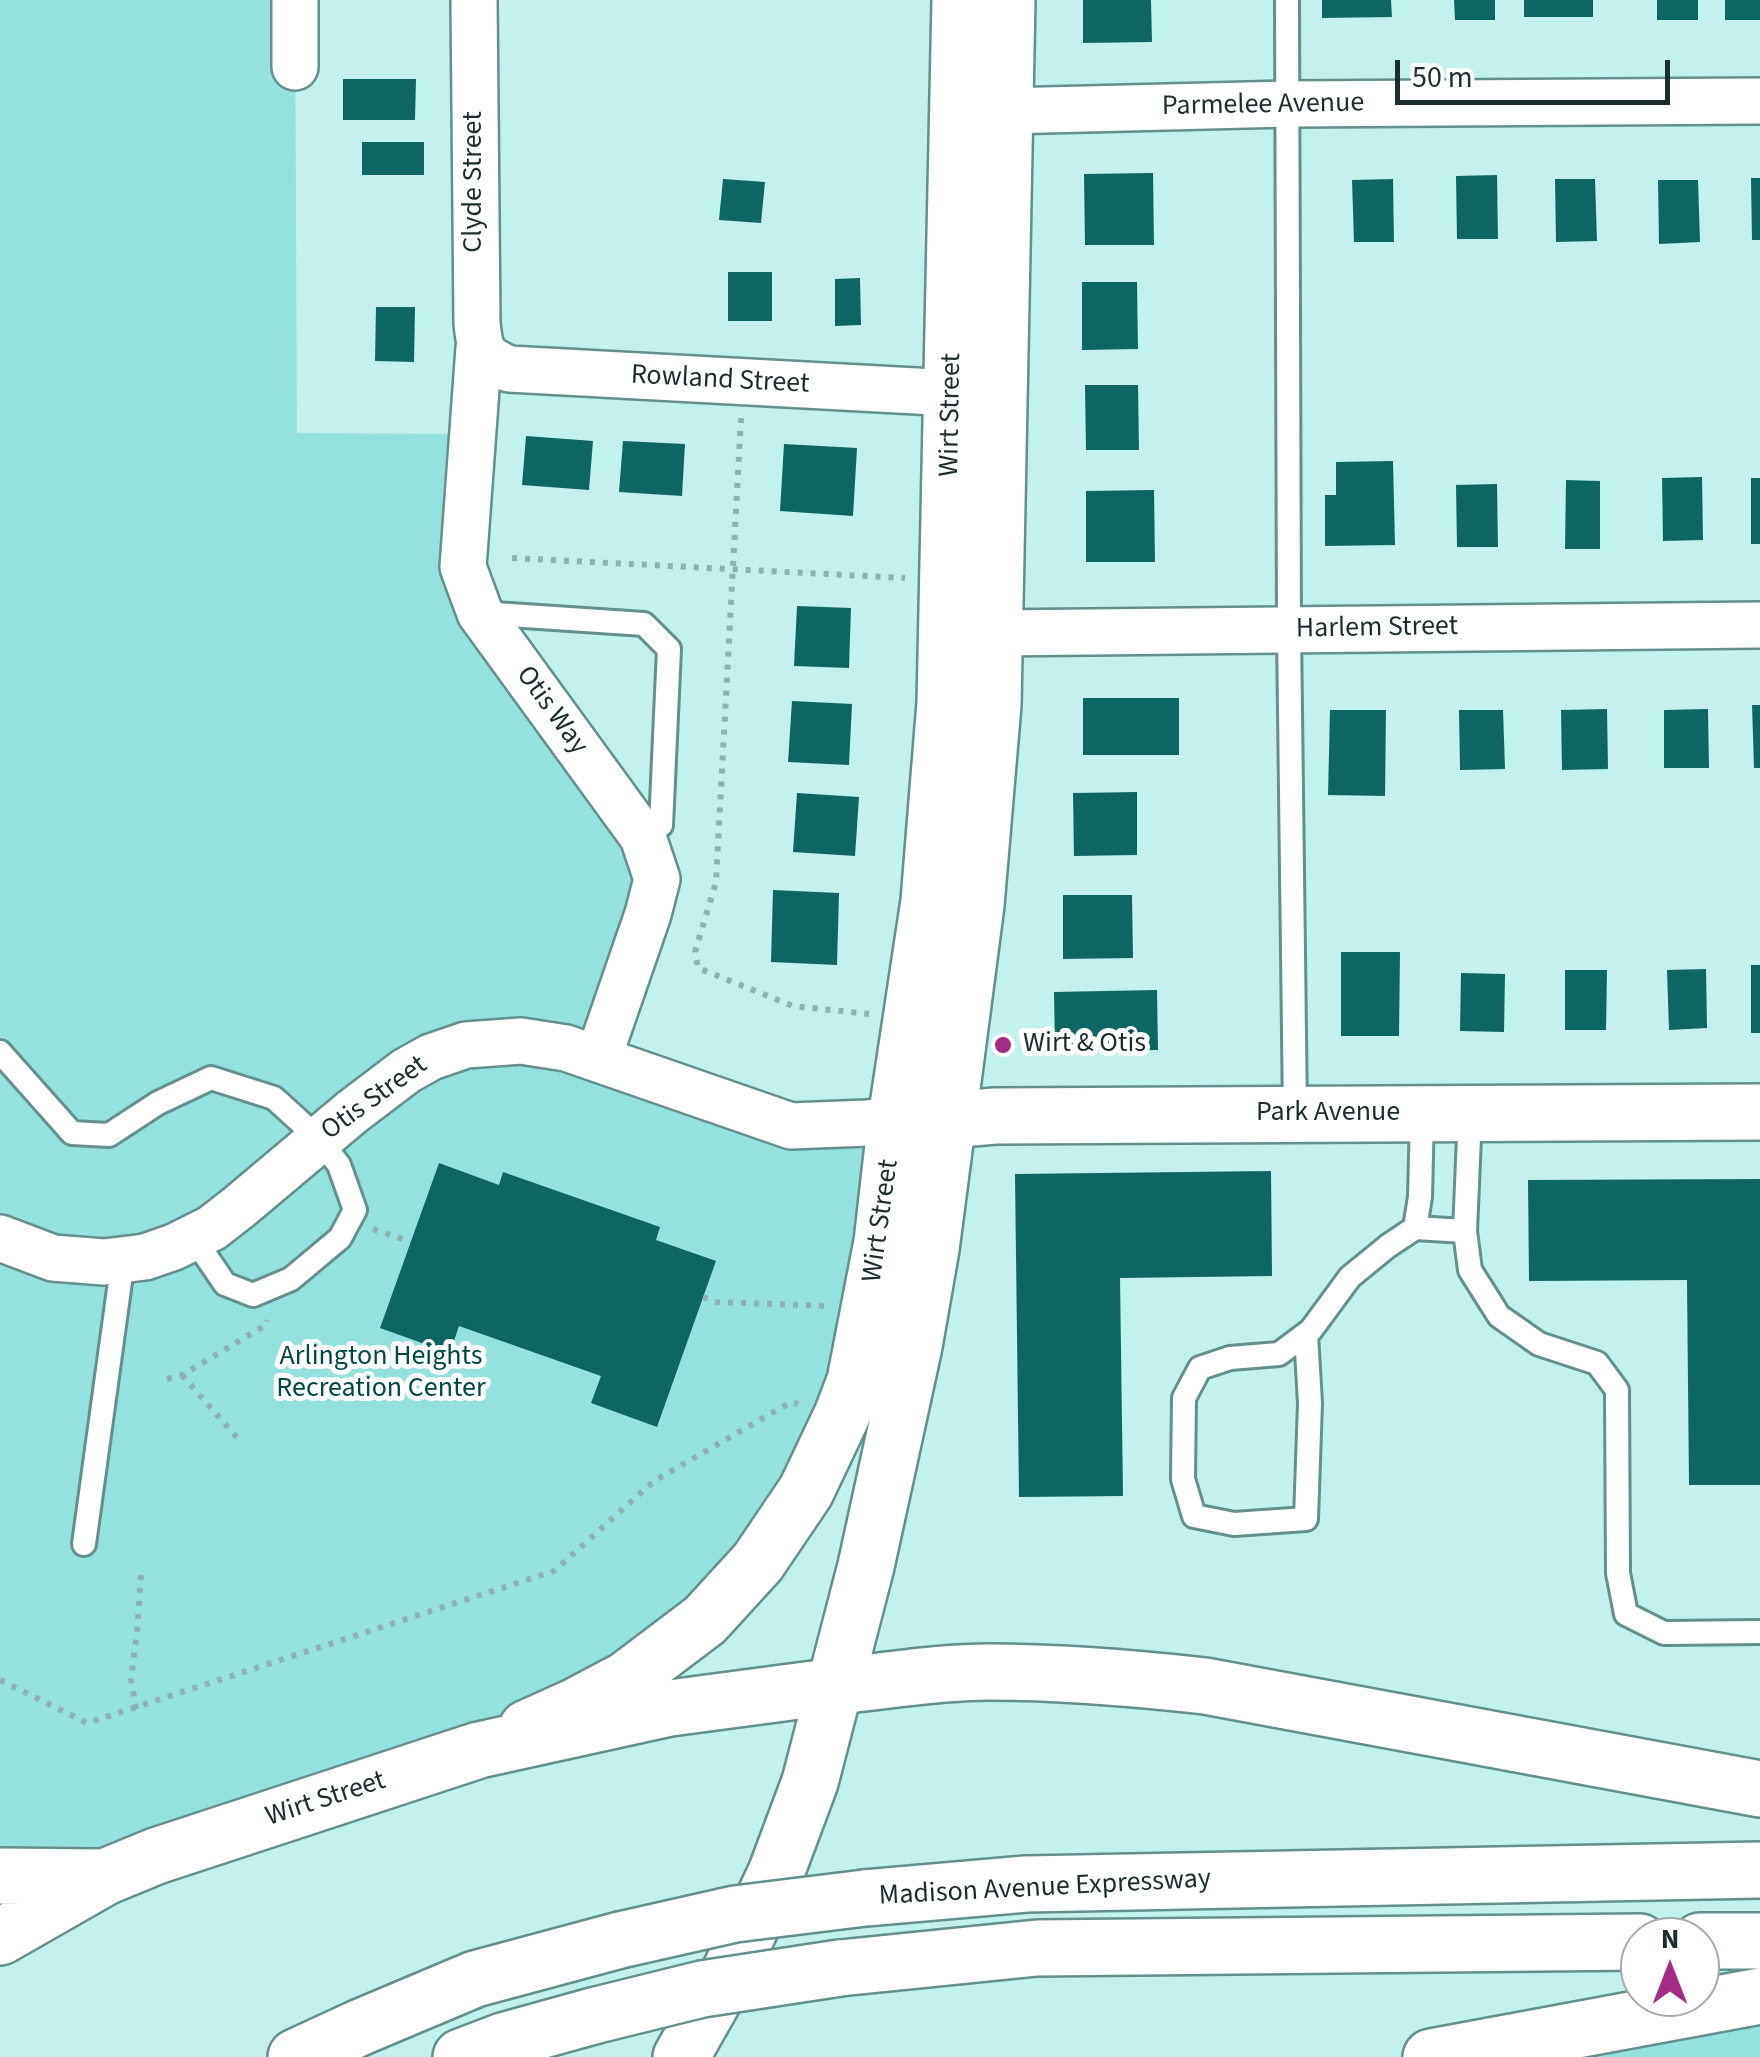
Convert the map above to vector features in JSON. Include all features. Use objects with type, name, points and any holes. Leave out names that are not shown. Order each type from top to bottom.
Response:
[{"type":"main road","name":"Wirt Street","points":[[682,2057],[731,1969],[776,1873],[810,1782],[866,1566],[931,1249],[922,1119],[930,901],[945,702],[960,0]]},
{"type":"main road","name":"Wirt Street","points":[[0,1937],[105,1878],[156,1856],[479,1750],[627,1679],[705,1620],[758,1562],[806,1491],[855,1380],[882,1242],[922,1119],[976,905],[992,705],[1007,0]]},
{"type":"main road","name":"Park Avenue","points":[[922,1119],[1760,1112]]},
{"type":"main road","points":[[479,1750],[670,1708],[836,1686],[991,1672],[1120,1677],[1204,1686],[1760,1789]]},
{"type":"main road","name":"Madison Avenue Expressway","points":[[296,2057],[475,1979],[735,1914],[1026,1884],[1760,1870]]},
{"type":"main road","points":[[0,1876],[105,1878]]},
{"type":"main road","points":[[1720,1942],[1760,1941]]},
{"type":"main road","points":[[461,2057],[503,2041],[702,1989],[840,1968],[1037,1948],[1620,1942]]},
{"type":"main road","points":[[1431,2057],[1760,1996]]},
{"type":"street","points":[[294,67],[295,0]]},
{"type":"street","name":"Clyde Street","points":[[474,0],[476,323],[484,354]]},
{"type":"street","name":"Parmelee Avenue","points":[[1005,111],[1288,104],[1760,101]]},
{"type":"street","name":"Rowland Street","points":[[484,354],[508,369],[952,393]]},
{"type":"street","name":"Otis Way","points":[[484,354],[463,567],[480,613],[643,838],[656,879],[648,914],[598,1059]]},
{"type":"street","name":"Harlem Street","points":[[994,632],[1760,625]]},
{"type":"street","name":"Otis Street","points":[[0,1238],[53,1258],[104,1262],[174,1247],[212,1228],[240,1207],[406,1071],[430,1057],[466,1046],[521,1040],[566,1048],[791,1126],[922,1119]]},
{"type":"lane","points":[[1286,0],[1294,1114]]},
{"type":"lane","points":[[480,613],[644,624],[668,648],[661,824],[643,838]]},
{"type":"lane","points":[[0,1052],[72,1133],[110,1135],[158,1103],[210,1078],[274,1098],[319,1139],[339,1164],[356,1210],[340,1238],[291,1279],[253,1294],[224,1284],[194,1237]]},
{"type":"lane","points":[[1415,1228],[1420,1197],[1446,1114]]},
{"type":"lane","points":[[1446,1114],[1470,1270],[1499,1316],[1539,1344],[1597,1363],[1617,1390],[1618,1572],[1626,1614],[1664,1633],[1760,1632]]},
{"type":"lane","points":[[1306,1334],[1310,1403],[1306,1519],[1234,1524],[1194,1516],[1183,1479],[1184,1398],[1200,1368],[1230,1358],[1279,1354],[1306,1334],[1350,1278],[1415,1228],[1465,1232]]},
{"type":"lane","points":[[84,1544],[123,1260]]},
{"type":"path","points":[[741,412],[716,882],[695,952],[698,968],[793,1006],[880,1016]]},
{"type":"path","points":[[512,558],[914,578]]},
{"type":"path","points":[[368,1227],[405,1240]]},
{"type":"path","points":[[704,1297],[716,1302],[824,1305],[837,1309]]},
{"type":"path","points":[[167,1379],[182,1375],[266,1325],[269,1313]]},
{"type":"path","points":[[182,1375],[240,1441]]},
{"type":"path","points":[[0,1680],[87,1724],[554,1571],[654,1481],[791,1402],[804,1406]]},
{"type":"path","points":[[136,1709],[131,1679],[141,1574]]},
{"type":"green space","name":"Arlington Heights Recreation Center","points":[[0,0],[295,0],[297,433],[473,434],[463,567],[643,837],[598,1059],[867,1123],[993,705],[806,1491],[627,1679],[156,1856],[0,1876]]},
{"type":"green space","points":[[1760,1996],[1760,2057],[1414,2057],[1641,2017],[1720,2017],[1720,2003]]},
{"type":"building","points":[[1083,0],[1151,0],[1152,42],[1083,43]]},
{"type":"building","points":[[1322,0],[1391,0],[1392,17],[1322,18]]},
{"type":"building","points":[[1454,0],[1495,0],[1495,20],[1455,20]]},
{"type":"building","points":[[1524,0],[1593,0],[1593,17],[1524,17]]},
{"type":"building","points":[[1657,0],[1698,0],[1698,20],[1657,20]]},
{"type":"building","points":[[1725,0],[1760,0],[1760,20],[1725,20]]},
{"type":"building","points":[[343,79],[416,79],[415,120],[343,120]]},
{"type":"building","points":[[362,142],[424,142],[424,175],[362,175]]},
{"type":"building","points":[[1153,173],[1154,245],[1085,245],[1084,174]]},
{"type":"building","points":[[1497,175],[1498,239],[1457,239],[1456,176]]},
{"type":"building","points":[[1751,178],[1760,178],[1760,240],[1752,240]]},
{"type":"building","points":[[723,179],[765,182],[761,223],[719,220]]},
{"type":"building","points":[[1393,179],[1394,242],[1354,242],[1352,180]]},
{"type":"building","points":[[1555,179],[1595,179],[1597,241],[1556,242]]},
{"type":"building","points":[[1658,180],[1698,180],[1700,242],[1659,244]]},
{"type":"building","points":[[728,272],[772,272],[772,321],[728,321]]},
{"type":"building","points":[[860,278],[861,325],[835,326],[835,279]]},
{"type":"building","points":[[1082,282],[1137,282],[1138,349],[1082,350]]},
{"type":"building","points":[[376,307],[415,307],[414,362],[375,361]]},
{"type":"building","points":[[1085,385],[1138,385],[1139,450],[1086,450]]},
{"type":"building","points":[[526,436],[593,441],[589,490],[522,485]]},
{"type":"building","points":[[623,441],[685,444],[682,496],[619,492]]},
{"type":"building","points":[[784,444],[857,448],[853,516],[780,511]]},
{"type":"building","points":[[1393,461],[1395,545],[1325,546],[1325,495],[1336,495],[1336,462]]},
{"type":"building","points":[[1702,477],[1703,540],[1663,541],[1662,478]]},
{"type":"building","points":[[1751,478],[1760,478],[1760,544],[1751,544]]},
{"type":"building","points":[[1566,480],[1600,481],[1600,549],[1565,549]]},
{"type":"building","points":[[1497,484],[1498,547],[1457,547],[1456,485]]},
{"type":"building","points":[[1154,490],[1155,562],[1086,562],[1086,491]]},
{"type":"building","points":[[797,606],[851,608],[849,668],[794,666]]},
{"type":"building","points":[[1083,698],[1179,698],[1179,755],[1083,755]]},
{"type":"building","points":[[792,701],[852,704],[849,765],[788,762]]},
{"type":"building","points":[[1752,705],[1760,705],[1760,768],[1754,768]]},
{"type":"building","points":[[1607,709],[1608,769],[1562,770],[1561,710]]},
{"type":"building","points":[[1708,709],[1709,768],[1664,768],[1664,710]]},
{"type":"building","points":[[1330,710],[1386,710],[1385,796],[1328,795]]},
{"type":"building","points":[[1459,710],[1503,710],[1505,769],[1460,770]]},
{"type":"building","points":[[1137,792],[1137,855],[1074,856],[1073,793]]},
{"type":"building","points":[[797,793],[859,797],[855,856],[793,852]]},
{"type":"building","points":[[773,890],[839,893],[837,965],[771,962]]},
{"type":"building","points":[[1063,895],[1132,895],[1133,958],[1063,959]]},
{"type":"building","points":[[1341,952],[1400,952],[1399,1036],[1341,1036]]},
{"type":"building","points":[[1751,965],[1760,965],[1760,1033],[1751,1033]]},
{"type":"building","points":[[1706,969],[1707,1028],[1669,1030],[1667,970]]},
{"type":"building","points":[[1565,970],[1607,970],[1606,1030],[1565,1030]]},
{"type":"building","points":[[1461,973],[1505,974],[1504,1032],[1460,1031]]},
{"type":"building","points":[[1157,990],[1158,1050],[1055,1052],[1054,992]]},
{"type":"building","points":[[439,1163],[499,1185],[503,1172],[660,1227],[656,1240],[716,1261],[657,1427],[591,1403],[601,1376],[459,1326],[450,1353],[380,1328]]},
{"type":"building","points":[[1271,1171],[1272,1276],[1120,1278],[1123,1496],[1019,1497],[1015,1174]]},
{"type":"building","points":[[1760,1179],[1760,1485],[1689,1485],[1687,1280],[1529,1281],[1528,1180]]},
{"type":"place","name":"Wirt & Otis","points":[[1003,1045]]}]
